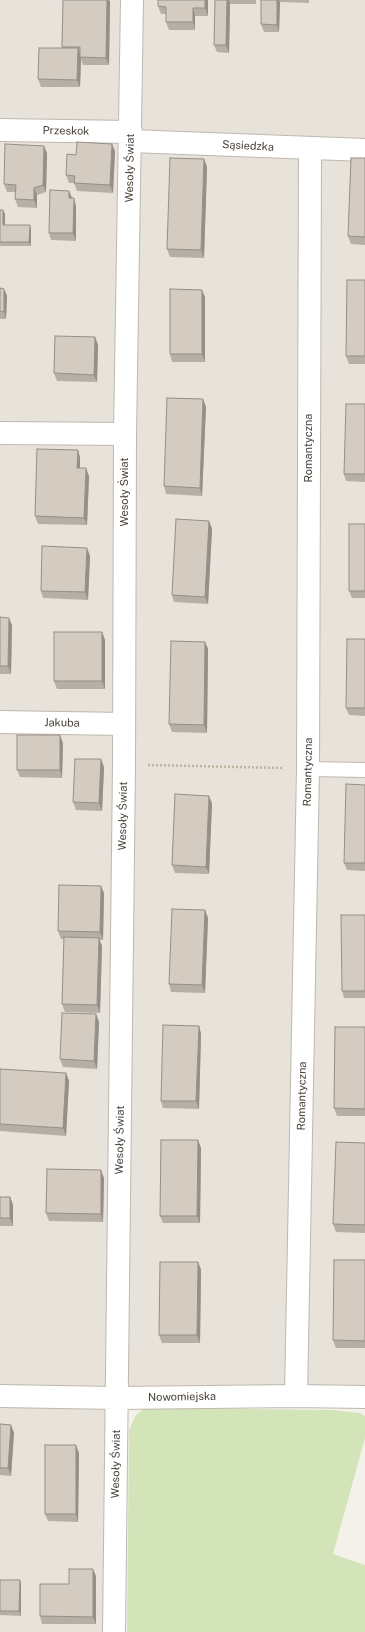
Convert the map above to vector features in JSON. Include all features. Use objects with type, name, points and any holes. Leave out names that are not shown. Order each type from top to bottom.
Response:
[{"type":"street","name":"Wesoły Świat","points":[[114,1632],[124,765],[125,434],[132,0]]},
{"type":"street","name":"Przeskok","points":[[0,130],[131,136]]},
{"type":"street","name":"Sąsiedzka","points":[[131,136],[310,148],[365,150]]},
{"type":"street","name":"Romantyczna","points":[[296,1396],[308,769],[310,148]]},
{"type":"street","points":[[0,433],[125,434]]},
{"type":"street","name":"Jakuba","points":[[0,722],[124,724]]},
{"type":"street","name":"Nowomiejska","points":[[0,1396],[117,1398],[296,1396],[365,1398]]},
{"type":"lane","points":[[308,769],[365,770]]},
{"type":"path","points":[[124,765],[308,769]]},
{"type":"shaded area","points":[[0,0],[365,0],[365,1397],[117,1398],[114,1632],[0,1632]]},
{"type":"green space","points":[[146,1408],[332,1410],[360,1413],[365,1416],[365,1438],[333,1554],[365,1565],[365,1632],[127,1632],[129,1430],[136,1415]]},
{"type":"building","points":[[63,0],[107,0],[106,58],[80,57],[80,47],[62,47]]},
{"type":"building","points":[[158,0],[205,0],[205,8],[193,8],[193,22],[166,22],[166,7],[158,6]]},
{"type":"building","points":[[215,0],[227,0],[226,45],[214,45]]},
{"type":"building","points":[[261,0],[277,0],[277,25],[261,24]]},
{"type":"building","points":[[39,48],[78,48],[77,80],[38,79]]},
{"type":"building","points":[[77,142],[112,144],[110,185],[74,183],[75,176],[66,175],[67,154],[76,155]]},
{"type":"building","points":[[5,144],[44,146],[43,185],[34,188],[34,200],[15,199],[16,185],[4,184]]},
{"type":"building","points":[[170,158],[204,159],[201,250],[167,249]]},
{"type":"building","points":[[351,158],[365,158],[365,237],[348,236]]},
{"type":"building","points":[[50,190],[69,191],[69,198],[74,198],[73,233],[49,233]]},
{"type":"building","points":[[0,210],[3,210],[3,225],[30,225],[29,242],[0,242]]},
{"type":"building","points":[[347,280],[365,280],[365,356],[346,356]]},
{"type":"building","points":[[0,288],[4,289],[4,312],[0,311]]},
{"type":"building","points":[[170,289],[202,290],[202,354],[170,354]]},
{"type":"building","points":[[55,336],[95,337],[94,375],[54,373]]},
{"type":"building","points":[[167,398],[203,399],[200,488],[164,486]]},
{"type":"building","points":[[346,404],[365,404],[365,474],[344,474]]},
{"type":"building","points":[[37,449],[78,450],[77,468],[86,468],[84,518],[35,516]]},
{"type":"building","points":[[176,519],[209,521],[205,597],[172,595]]},
{"type":"building","points":[[349,524],[365,524],[365,591],[349,591]]},
{"type":"building","points":[[42,546],[87,548],[85,592],[41,591]]},
{"type":"building","points":[[0,617],[9,618],[8,666],[0,666]]},
{"type":"building","points":[[54,632],[102,632],[102,681],[54,681]]},
{"type":"building","points":[[347,639],[365,639],[365,708],[346,708]]},
{"type":"building","points":[[171,641],[205,642],[204,725],[169,724]]},
{"type":"building","points":[[17,735],[60,735],[60,770],[17,770]]},
{"type":"building","points":[[75,759],[101,759],[99,803],[73,802]]},
{"type":"building","points":[[346,784],[365,785],[365,863],[344,863]]},
{"type":"building","points":[[175,794],[209,796],[206,867],[172,865]]},
{"type":"building","points":[[59,885],[101,886],[100,932],[58,931]]},
{"type":"building","points":[[172,909],[205,910],[202,985],[169,984]]},
{"type":"building","points":[[341,915],[365,915],[365,991],[342,991]]},
{"type":"building","points":[[64,937],[99,938],[97,1005],[62,1004]]},
{"type":"building","points":[[62,1013],[96,1014],[94,1061],[60,1059]]},
{"type":"building","points":[[163,1025],[199,1026],[196,1101],[161,1101]]},
{"type":"building","points":[[335,1027],[365,1027],[365,1109],[334,1108]]},
{"type":"building","points":[[0,1069],[66,1073],[63,1128],[0,1124]]},
{"type":"building","points":[[161,1140],[198,1140],[197,1216],[160,1216]]},
{"type":"building","points":[[336,1142],[365,1143],[365,1225],[333,1224]]},
{"type":"building","points":[[47,1169],[101,1170],[101,1214],[46,1213]]},
{"type":"building","points":[[0,1197],[10,1197],[10,1218],[0,1218]]},
{"type":"building","points":[[334,1260],[365,1260],[365,1341],[333,1340]]},
{"type":"building","points":[[160,1262],[198,1262],[197,1335],[159,1335]]},
{"type":"building","points":[[0,1424],[11,1425],[8,1468],[0,1468]]},
{"type":"building","points":[[45,1445],[76,1445],[76,1514],[45,1514]]},
{"type":"building","points":[[69,1569],[93,1569],[93,1617],[40,1616],[40,1584],[69,1584]]},
{"type":"building","points":[[0,1580],[20,1580],[19,1611],[0,1611]]}]
